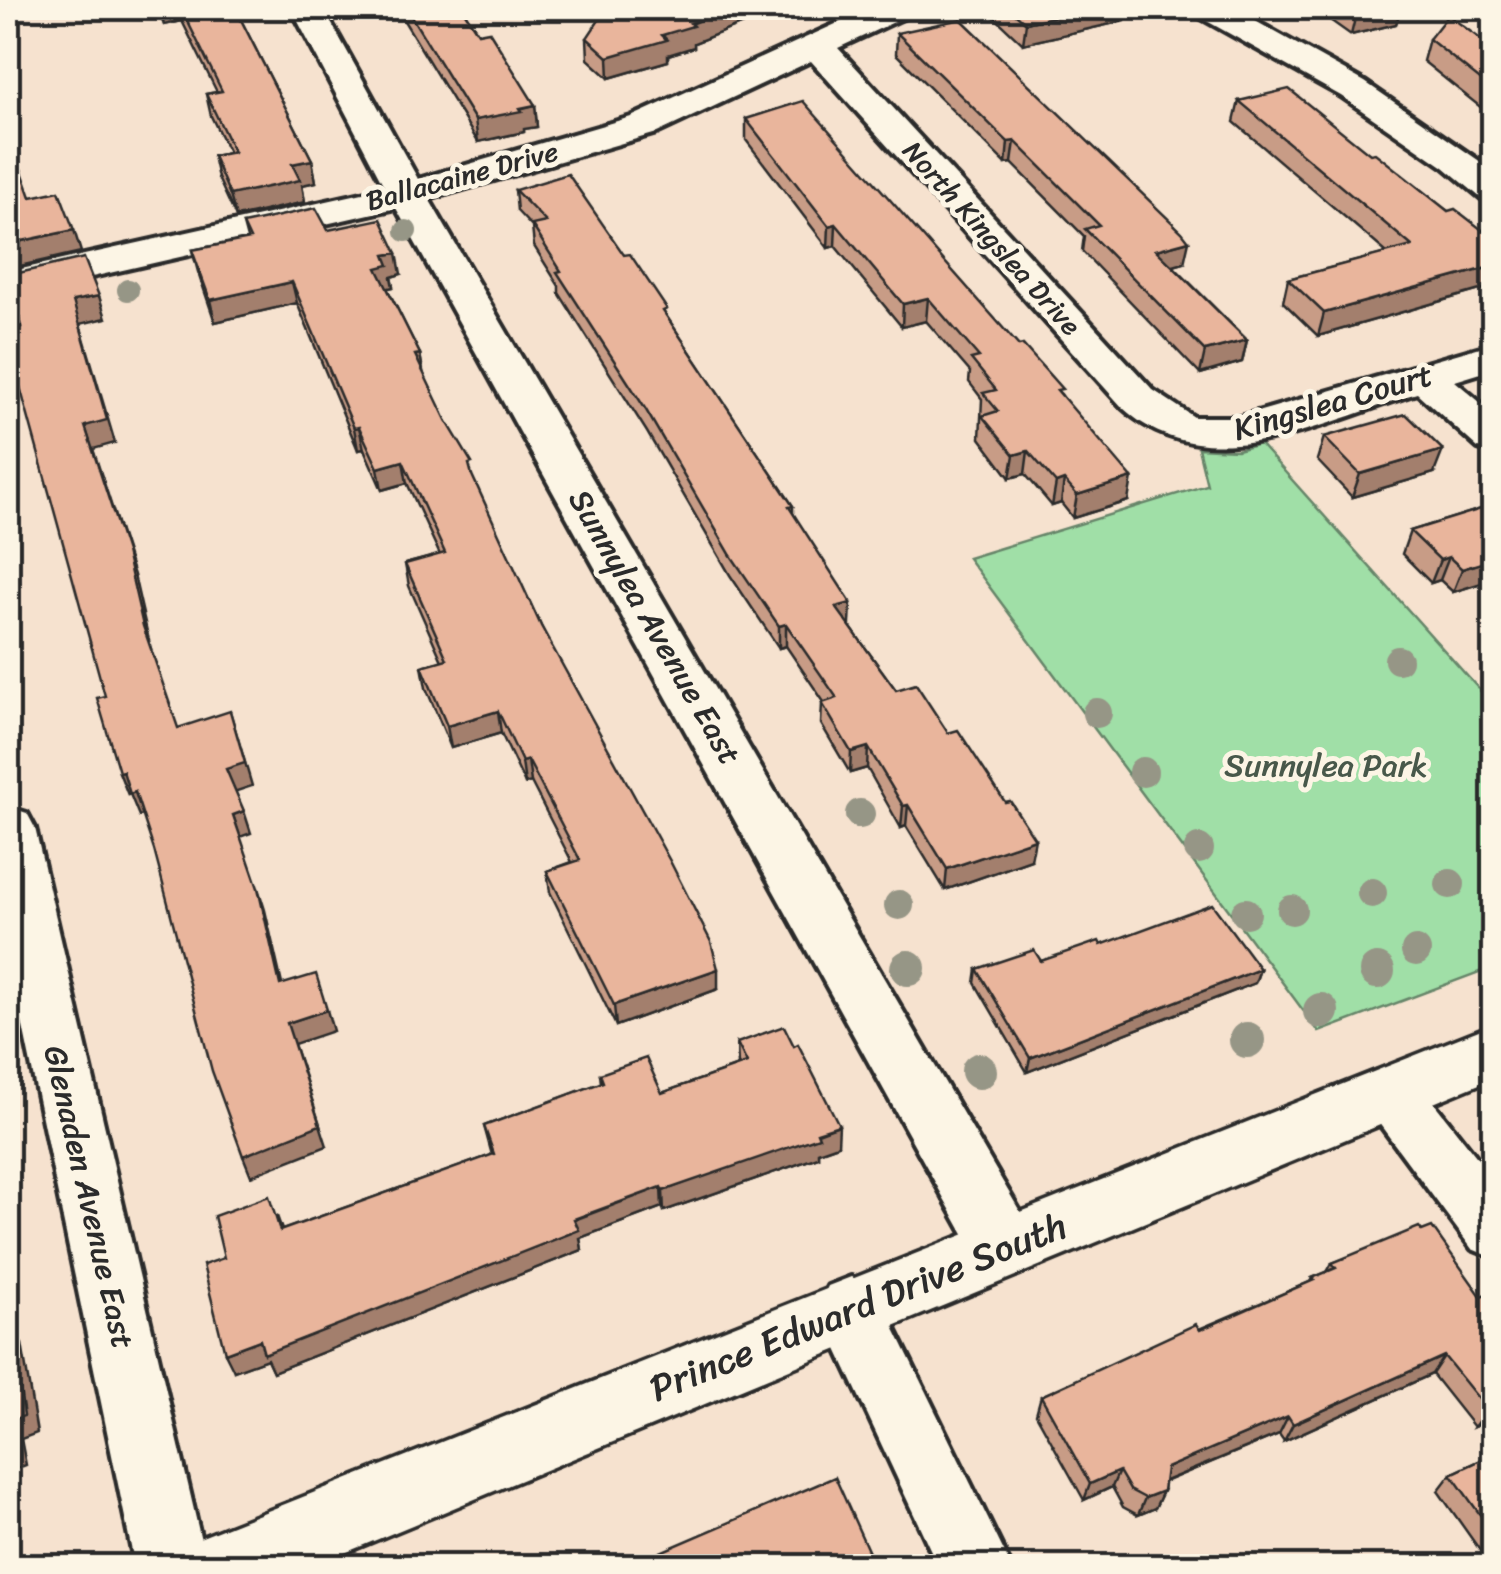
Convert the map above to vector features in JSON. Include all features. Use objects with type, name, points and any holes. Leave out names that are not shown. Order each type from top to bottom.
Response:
[{"type":"street","name":"Sunnylea Avenue East","points":[[307,8],[407,194],[1005,1246]]},
{"type":"street","name":"Ballacaine Drive","points":[[8,284],[407,194],[644,125],[896,8]]},
{"type":"street","points":[[1208,8],[1353,90],[1494,190]]},
{"type":"street","name":"North Kingslea Drive","points":[[816,46],[1138,399],[1171,426]]},
{"type":"street","name":"Kingslea Court","points":[[1171,426],[1202,434],[1236,432],[1494,355]]},
{"type":"street","points":[[1425,376],[1494,438]]},
{"type":"street","name":"Glenaden Avenue East","points":[[8,828],[171,1566]]},
{"type":"street","name":"Prince Edward Drive South","points":[[249,1562],[852,1308],[1494,1050]]},
{"type":"street","points":[[1391,1093],[1494,1229]]},
{"type":"street","points":[[852,1308],[974,1566]]},
{"type":"green space","name":"Sunnylea Park","points":[[1260,444],[1493,705],[1493,967],[1319,1032],[968,558],[1207,485],[1198,448],[1237,450]]},
{"type":"building","points":[[181,8],[235,8],[312,160],[292,164],[300,180],[230,195],[213,156],[234,152],[206,94],[222,91]]},
{"type":"building","points":[[406,8],[462,8],[478,33],[489,31],[535,105],[475,120]]},
{"type":"building","points":[[607,8],[730,8],[690,23],[693,26],[662,35],[667,40],[608,57],[587,38]]},
{"type":"building","points":[[1009,8],[1094,8],[1026,23]]},
{"type":"building","points":[[1347,8],[1382,8],[1356,14]]},
{"type":"building","points":[[1448,15],[1494,49],[1494,91],[1429,39]]},
{"type":"building","points":[[961,19],[1182,232],[1189,241],[1156,250],[1247,340],[1205,351],[1085,229],[1099,225],[1015,141],[1008,142],[897,33]]},
{"type":"building","points":[[1289,89],[1370,154],[1375,153],[1448,211],[1455,209],[1494,239],[1494,266],[1324,313],[1288,279],[1412,246],[1239,101]]},
{"type":"building","points":[[803,101],[1019,346],[1023,345],[1062,389],[1057,390],[1132,478],[1077,495],[1064,480],[1056,483],[1028,451],[1014,455],[982,416],[998,411],[983,393],[996,390],[971,359],[979,357],[928,298],[903,304],[836,224],[829,226],[746,119]]},
{"type":"building","points":[[20,166],[31,197],[59,191],[74,230],[8,244],[8,168]]},
{"type":"building","points":[[568,174],[624,255],[630,254],[667,309],[663,311],[793,506],[789,507],[851,603],[836,607],[896,690],[916,684],[948,733],[958,730],[1005,802],[1010,801],[1035,839],[947,869],[868,747],[851,752],[822,703],[837,698],[786,624],[779,626],[730,554],[646,410],[557,272],[561,271],[532,225],[546,222],[515,190]]},
{"type":"building","points":[[316,208],[328,230],[381,219],[397,253],[385,255],[389,265],[377,268],[420,354],[415,355],[472,463],[472,475],[541,626],[670,861],[711,942],[718,969],[614,1005],[547,871],[580,860],[528,760],[522,762],[498,711],[447,726],[422,666],[447,659],[405,564],[445,553],[403,461],[378,468],[359,427],[354,428],[292,282],[210,300],[192,250],[250,239],[243,224]]},
{"type":"building","points":[[84,258],[99,296],[73,301],[107,420],[85,426],[126,552],[143,626],[178,728],[230,711],[245,763],[226,769],[244,811],[233,815],[258,888],[280,985],[316,974],[327,1010],[287,1023],[320,1125],[243,1156],[212,1071],[154,850],[135,792],[130,794],[123,771],[119,772],[97,698],[105,696],[8,343],[8,330],[22,327],[10,275]]},
{"type":"building","points":[[1406,414],[1443,450],[1360,474],[1324,437]]},
{"type":"building","points":[[1494,505],[1494,559],[1462,569],[1449,557],[1440,560],[1410,531]]},
{"type":"building","points":[[1212,904],[1260,969],[1030,1058],[977,969],[1034,950],[1041,961],[1099,941],[1101,945]]},
{"type":"building","points":[[784,1026],[794,1046],[798,1044],[839,1125],[817,1132],[819,1137],[574,1219],[579,1230],[264,1354],[260,1340],[225,1353],[203,1265],[224,1258],[214,1216],[269,1196],[280,1231],[494,1154],[484,1126],[603,1082],[600,1074],[646,1058],[662,1093],[747,1063],[737,1043]]},
{"type":"building","points":[[1419,1227],[1422,1231],[1432,1227],[1481,1296],[1491,1292],[1494,1296],[1494,1406],[1487,1409],[1444,1356],[1293,1424],[1288,1416],[1166,1468],[1163,1491],[1145,1498],[1130,1490],[1119,1471],[1090,1484],[1041,1396],[1196,1324],[1200,1330],[1314,1280],[1336,1268],[1332,1263]]},
{"type":"building","points":[[8,1326],[24,1416],[8,1421]]},
{"type":"building","points":[[1494,1454],[1494,1534],[1451,1474]]},
{"type":"building","points":[[835,1477],[875,1566],[628,1566]]}]
